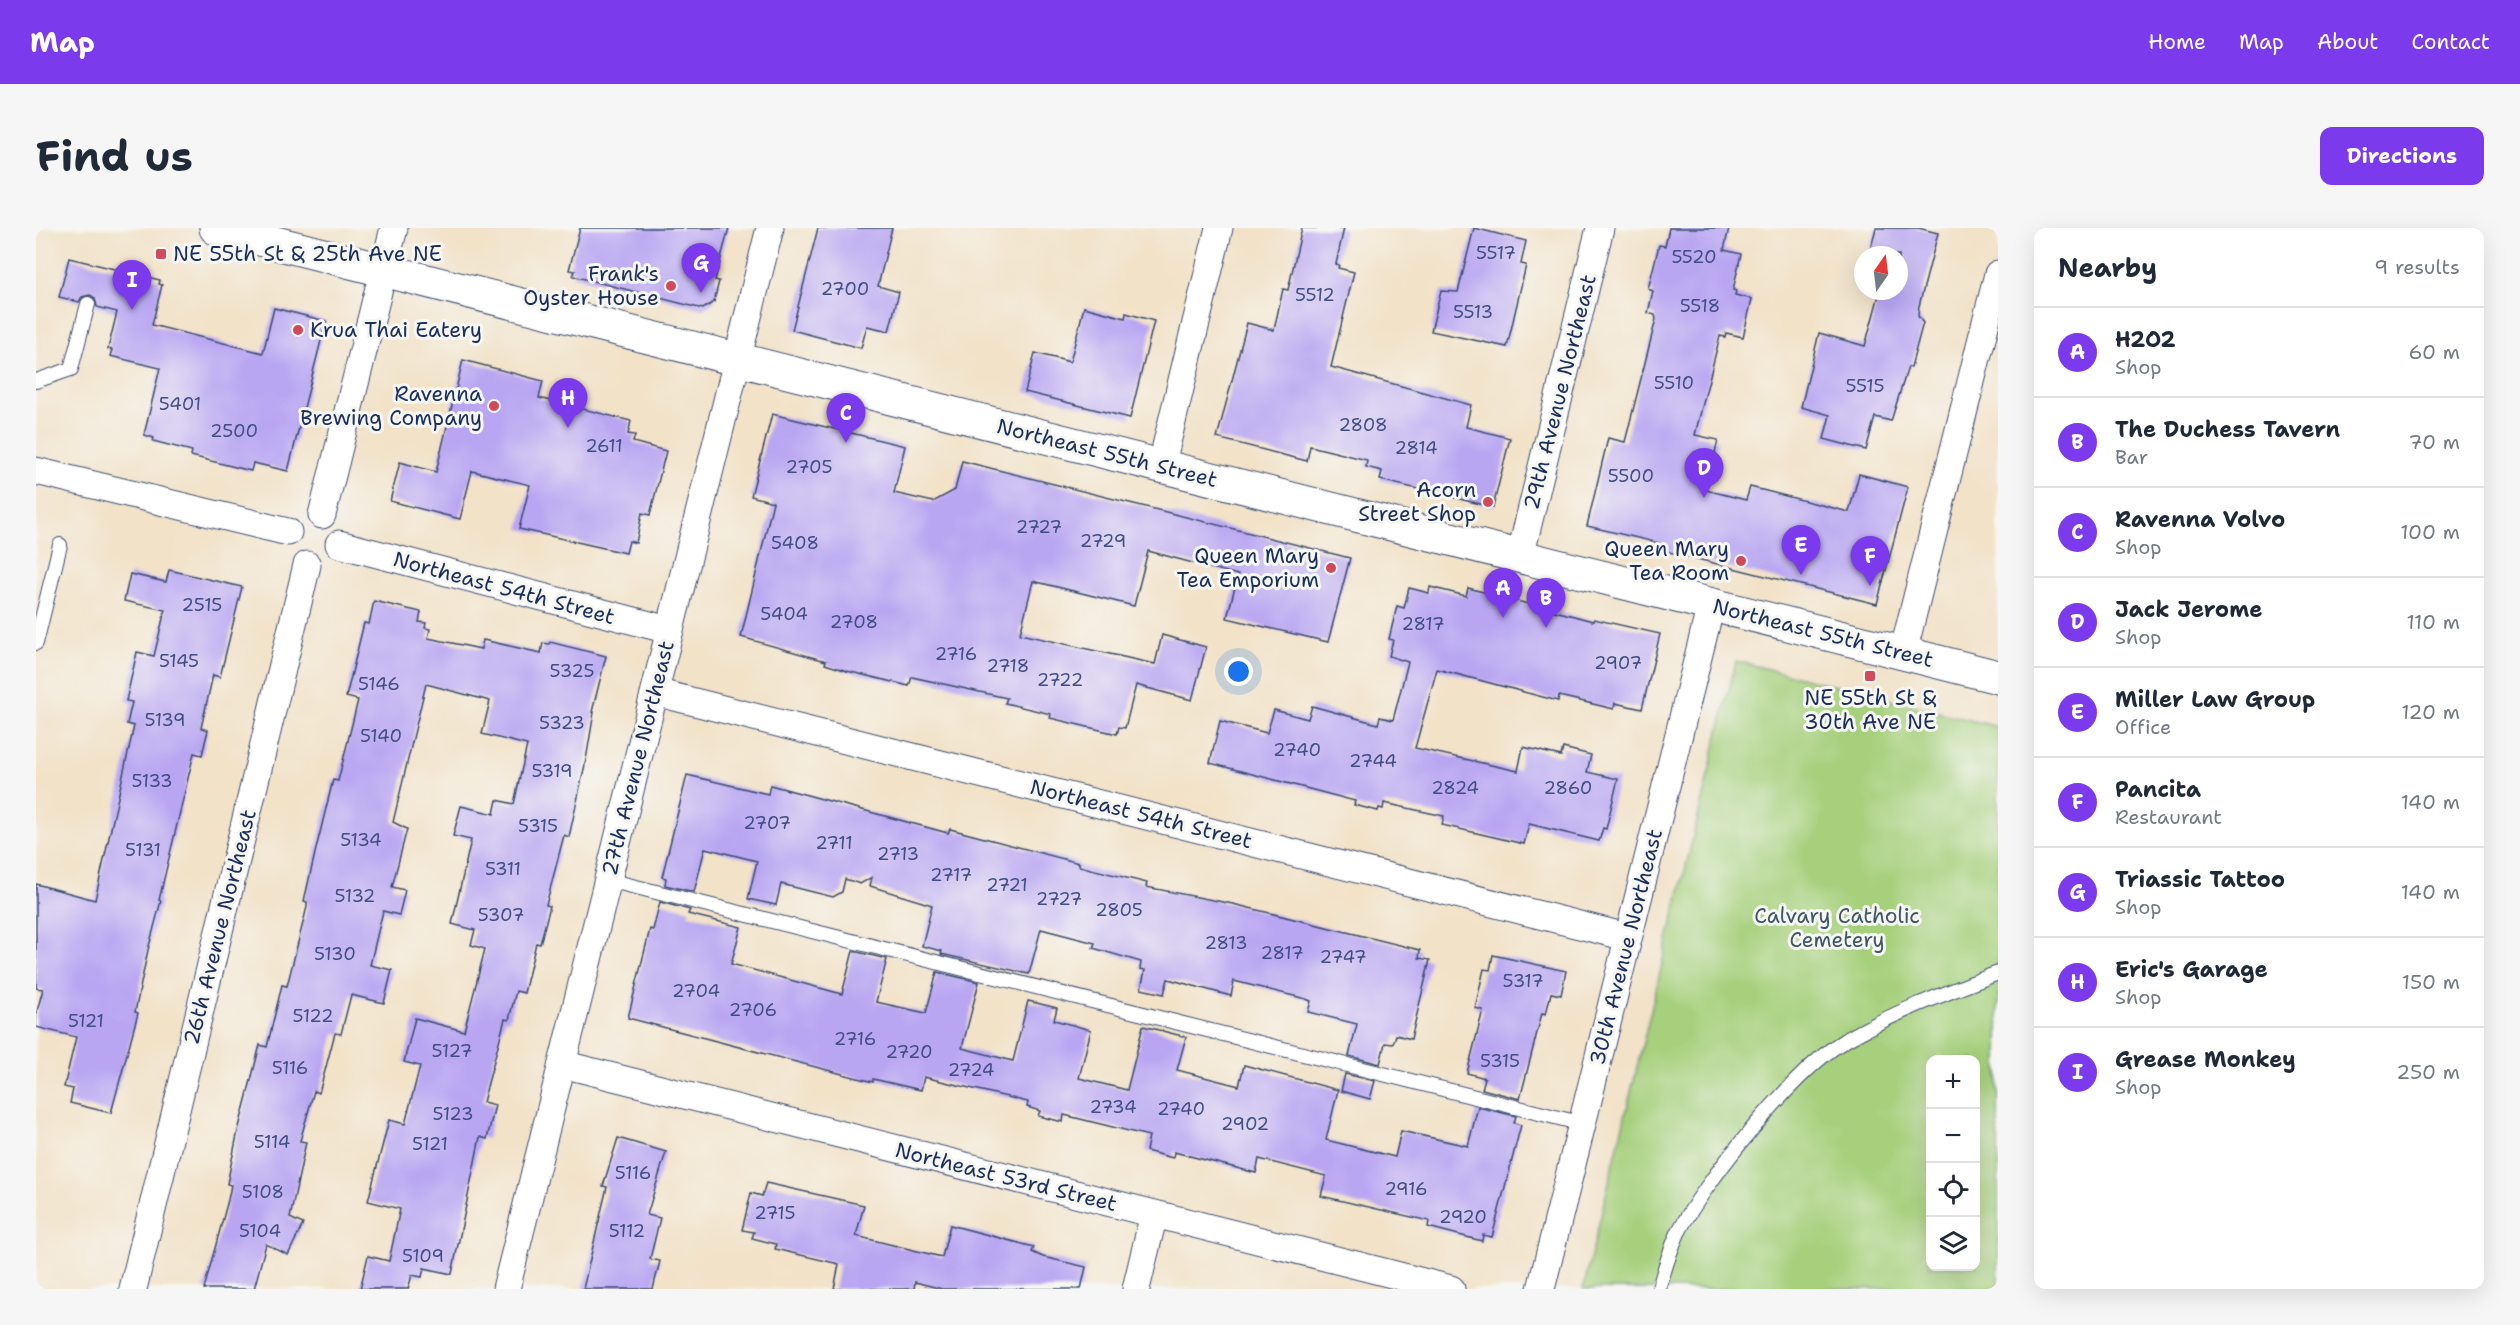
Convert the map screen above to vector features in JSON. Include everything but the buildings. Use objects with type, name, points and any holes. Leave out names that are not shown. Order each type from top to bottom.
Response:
[{"type":"main road","name":"Northeast 55th Street","points":[[216,228],[1998,677]]},
{"type":"street","points":[[322,516],[394,228]]},
{"type":"street","name":"27th Avenue Northeast","points":[[506,1289],[770,228]]},
{"type":"street","points":[[1161,467],[1219,228]]},
{"type":"street","name":"29th Avenue Northeast","points":[[1520,557],[1600,228]]},
{"type":"street","points":[[1903,653],[1998,274]]},
{"type":"street","points":[[36,471],[288,532]]},
{"type":"street","points":[[309,514],[322,516],[333,523],[338,531],[339,544],[334,556],[327,562],[307,565],[296,560],[290,553],[288,532],[301,516],[309,514]]},
{"type":"street","name":"Northeast 54th Street","points":[[339,544],[669,630]]},
{"type":"street","name":"26th Avenue Northeast","points":[[133,1289],[307,565]]},
{"type":"street","name":"30th Avenue Northeast","points":[[1541,1289],[1711,605]]},
{"type":"street","name":"Northeast 54th Street","points":[[654,692],[1627,937]]},
{"type":"street","name":"Northeast 53rd Street","points":[[562,1064],[1451,1289]]},
{"type":"street","points":[[1136,1289],[1154,1214]]},
{"type":"lane","points":[[36,381],[71,369],[87,304]]},
{"type":"lane","points":[[36,643],[60,545]]},
{"type":"lane","points":[[608,880],[1583,1124]]},
{"type":"lane","points":[[1659,1289],[1678,1233],[1696,1204],[1777,1102],[1819,1060],[1842,1042],[1880,1023],[1998,973]]},
{"type":"green space","name":"Calvary Catholic Cemetery","points":[[1736,661],[1998,727],[1998,1289],[1583,1289]]},
{"type":"place","name":"NE 55th St & 25th Ave NE","points":[[161,254]]},
{"type":"place","name":"Frank's Oyster House","points":[[671,286]]},
{"type":"place","name":"Triassic Tattoo","points":[[701,293]]},
{"type":"place","name":"Grease Monkey","points":[[132,310]]},
{"type":"place","name":"Krua Thai Eatery","points":[[298,330]]},
{"type":"place","name":"Ravenna Brewing Company","points":[[494,406]]},
{"type":"place","name":"Eric's Garage","points":[[568,428]]},
{"type":"place","name":"Ravenna Volvo","points":[[846,443]]},
{"type":"place","name":"Jack Jerome","points":[[1704,498]]},
{"type":"place","name":"Acorn Street Shop","points":[[1488,502]]},
{"type":"place","name":"Queen Mary Tea Room","points":[[1741,561]]},
{"type":"place","name":"Queen Mary Tea Emporium","points":[[1331,568]]},
{"type":"place","name":"Miller Law Group","points":[[1801,575]]},
{"type":"place","name":"Pancita","points":[[1870,586]]},
{"type":"place","name":"H2O2","points":[[1503,618]]},
{"type":"place","name":"The Duchess Tavern","points":[[1546,628]]},
{"type":"place","name":"NE 55th St & 30th Ave NE","points":[[1870,676]]}]
